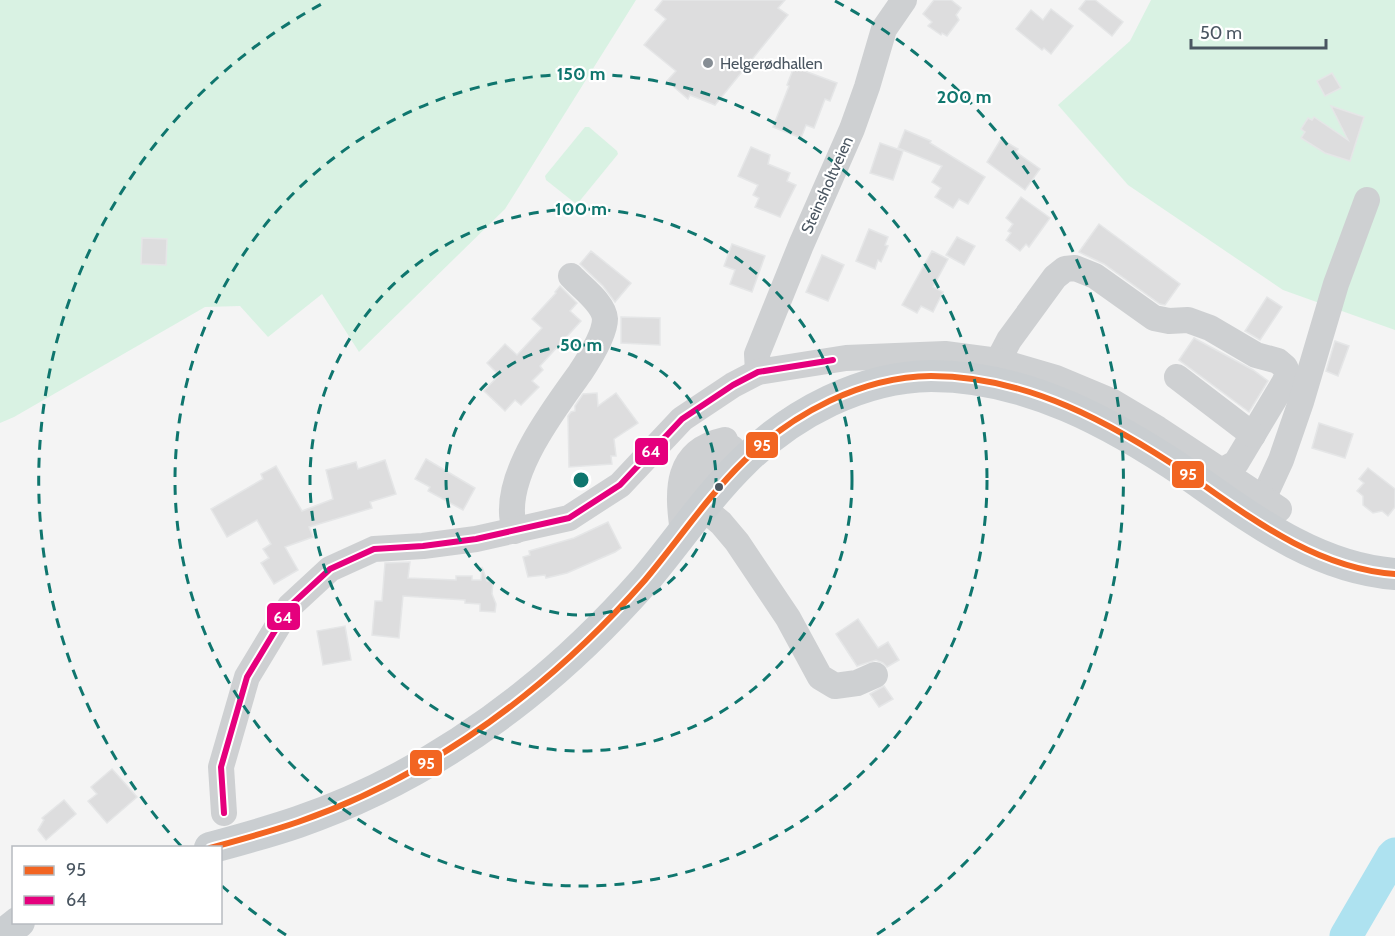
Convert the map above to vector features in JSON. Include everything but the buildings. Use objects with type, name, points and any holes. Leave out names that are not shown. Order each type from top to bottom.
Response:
[{"type":"main road","points":[[217,846],[300,821],[362,796],[422,765],[489,722],[584,644],[643,581],[703,508],[734,450],[791,423],[819,406],[852,392],[882,383],[928,376],[987,380],[1037,394],[1095,418],[1138,442],[1254,520],[1300,547],[1346,564],[1395,574]]},
{"type":"main road","points":[[1,936],[16,924]]},
{"type":"street","name":"Steinsholtveien","points":[[758,372],[757,354],[801,245],[852,129],[884,28],[904,0]]},
{"type":"street","points":[[224,813],[221,766],[247,677],[290,606],[330,570],[374,549],[423,546],[515,531],[569,518],[590,507],[620,484],[682,419],[733,385],[758,372],[846,358],[945,354],[998,361],[1056,378],[1111,401],[1158,429],[1271,504],[1281,460],[1336,284],[1367,200]]},
{"type":"street","points":[[998,361],[1009,340],[1055,277],[1065,269],[1075,268],[1095,276],[1154,318],[1169,321],[1188,320],[1210,328],[1256,355],[1278,361],[1285,367],[1288,374],[1284,383],[1236,463],[1221,471]]},
{"type":"street","points":[[515,531],[512,512],[514,495],[524,464],[544,423],[591,356],[605,320],[601,307],[570,276]]},
{"type":"street","points":[[1177,377],[1253,435]]},
{"type":"street","points":[[704,405],[734,450]]},
{"type":"street","points":[[683,532],[678,501],[682,473],[696,452],[709,443],[734,450]]},
{"type":"street","points":[[703,508],[721,523],[736,542],[788,618],[820,677],[835,686],[857,683],[875,675]]},
{"type":"green space","points":[[0,0],[636,0],[505,209],[359,352],[322,294],[268,337],[240,306],[205,307],[0,423]]},
{"type":"green space","points":[[1151,0],[1395,0],[1395,330],[1283,290],[1128,185],[1058,105],[1130,41]]},
{"type":"green space","points":[[585,127],[589,127],[618,154],[578,203],[575,203],[546,180],[545,176]]},
{"type":"waterway","points":[[1346,936],[1395,854]]},
{"type":"transit line","name":"64","points":[[224,813],[221,767],[247,677],[290,606],[330,569],[374,549],[476,539],[569,518],[620,485],[682,419],[733,385],[758,372],[833,360]]},
{"type":"transit line","name":"95","points":[[217,846],[298,822],[358,798],[416,769],[471,735],[540,683],[602,626],[645,580],[718,489],[763,444],[806,413],[854,391],[879,383],[931,376],[966,378],[1001,384],[1035,394],[1067,406],[1130,438],[1286,539],[1338,562],[1366,570],[1395,574]]},
{"type":"place","name":"Helgerødhallen","points":[[708,63]]}]
